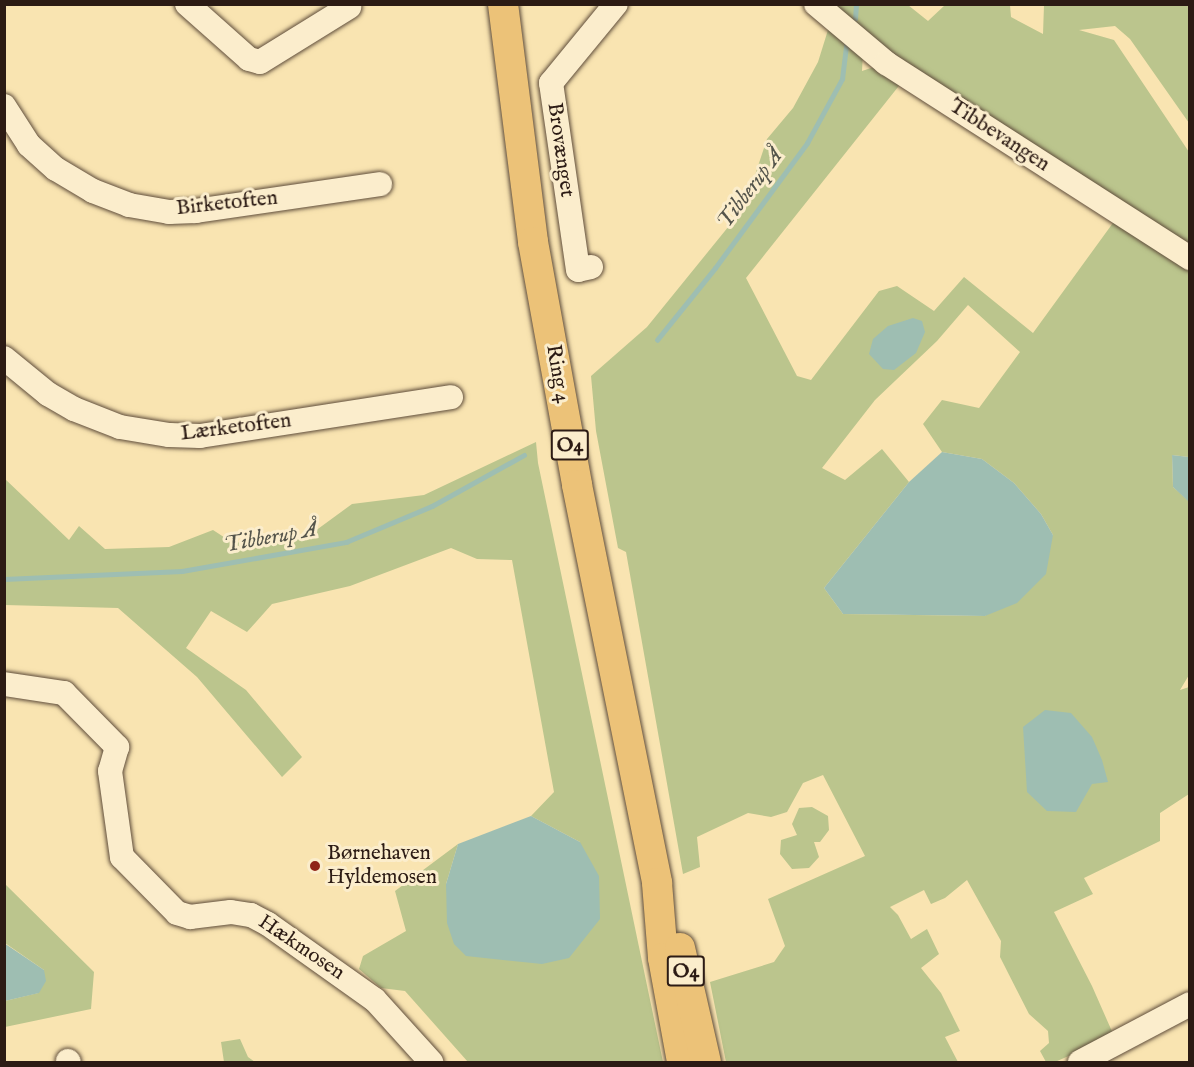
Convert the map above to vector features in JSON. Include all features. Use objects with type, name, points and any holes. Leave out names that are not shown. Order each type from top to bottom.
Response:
[{"type":"main road","name":"Ring 4","points":[[503,4],[532,242],[577,485],[657,883],[663,958],[682,1062]]},
{"type":"main road","name":"Ring 4","points":[[657,883],[676,931],[706,1062]]},
{"type":"street","points":[[188,4],[249,59],[260,62],[330,16],[349,7]]},
{"type":"street","name":"Brovænget","points":[[591,267],[578,270],[551,83],[616,4]]},
{"type":"street","name":"Tibbevangen","points":[[816,4],[886,63],[1190,258]]},
{"type":"street","name":"Birketoften","points":[[4,106],[29,145],[56,169],[93,191],[129,205],[170,212],[196,211],[380,184]]},
{"type":"street","name":"Lærketoften","points":[[4,358],[48,394],[74,409],[120,427],[169,435],[200,436],[451,397]]},
{"type":"street","name":"Hækmosen","points":[[4,684],[64,693],[117,747],[110,771],[122,857],[177,913],[190,917],[231,912],[251,915],[268,924],[375,1000],[431,1062]]},
{"type":"street","points":[[1080,1062],[1190,1004]]},
{"type":"green space","points":[[835,5],[908,5],[928,21],[945,5],[1010,5],[1011,17],[1043,34],[1044,5],[1189,5],[1189,123],[1130,39],[1115,26],[1079,30],[1114,40],[1189,152],[1189,252],[892,59]]},
{"type":"green space","points":[[828,30],[863,52],[862,71],[880,65],[902,82],[746,278],[797,376],[811,380],[879,291],[897,286],[934,311],[964,277],[1033,333],[1118,216],[1189,263],[1189,457],[1172,455],[1173,487],[1190,502],[1189,675],[1180,690],[1189,687],[1189,794],[1160,813],[1160,841],[1084,878],[1093,894],[1054,912],[1092,986],[1114,1036],[1055,1062],[1046,1062],[1040,1051],[1049,1043],[1048,1031],[1029,1014],[1000,957],[1001,941],[967,880],[945,898],[931,904],[924,890],[890,907],[898,915],[911,939],[927,929],[939,954],[921,968],[941,993],[960,1031],[945,1037],[958,1062],[726,1062],[710,982],[774,962],[785,946],[768,899],[865,856],[823,775],[803,783],[787,812],[771,817],[748,813],[697,837],[700,867],[683,874],[626,552],[618,548],[596,431],[591,376],[647,327],[733,221],[748,196],[767,139],[793,108],[818,62]],"holes":[[[968,305],[1020,352],[979,408],[942,400],[923,424],[942,452],[982,459],[1014,483],[1041,514],[1053,535],[985,616],[843,614],[824,588],[909,482],[882,449],[845,480],[822,468],[875,400],[937,341]]]},
{"type":"green space","points":[[536,442],[538,463],[663,1062],[468,1062],[405,991],[381,988],[359,969],[363,956],[406,931],[395,891],[458,844],[446,884],[580,842],[531,816],[554,792],[512,560],[477,559],[451,548],[350,586],[272,604],[247,632],[211,611],[186,648],[246,690],[302,757],[282,777],[197,677],[118,608],[5,605],[4,478],[69,540],[79,526],[105,549],[169,547],[213,530],[233,543],[311,534],[352,504],[424,495]]},
{"type":"green space","points":[[812,807],[828,816],[829,830],[820,842],[814,842],[819,857],[809,868],[792,869],[780,854],[781,840],[797,835],[792,824],[799,808]]},
{"type":"green space","points":[[4,883],[94,972],[91,1009],[5,1027],[5,1001],[38,993],[44,970],[5,943]]},
{"type":"green space","points":[[240,1039],[248,1057],[255,1062],[224,1062],[221,1042]]},
{"type":"shaded area","points":[[913,318],[922,321],[925,332],[916,353],[894,370],[883,369],[869,354],[873,339],[888,326]]},
{"type":"shaded area","points":[[942,452],[982,459],[1014,483],[1041,514],[1053,535],[1046,574],[1017,603],[985,616],[843,614],[824,588],[909,482]]},
{"type":"shaded area","points":[[1172,455],[1189,457],[1189,502],[1173,487]]},
{"type":"shaded area","points":[[1045,710],[1071,713],[1092,737],[1102,760],[1108,782],[1092,784],[1076,812],[1047,811],[1027,792],[1023,727]]},
{"type":"shaded area","points":[[531,816],[580,842],[599,876],[600,919],[569,958],[542,964],[466,956],[454,944],[447,923],[446,884],[458,844]]},
{"type":"shaded area","points":[[4,943],[44,970],[46,981],[39,993],[5,1001]]},
{"type":"waterway","name":"Tibberup Å","points":[[855,19],[856,4]]},
{"type":"waterway","name":"Tibberup Å","points":[[657,340],[715,268],[807,143],[842,79],[846,45]]},
{"type":"waterway","name":"Tibberup Å","points":[[4,579],[182,571],[346,542],[432,506],[524,455]]},
{"type":"place","name":"Børnehaven Hyldemosen","points":[[315,866]]}]
